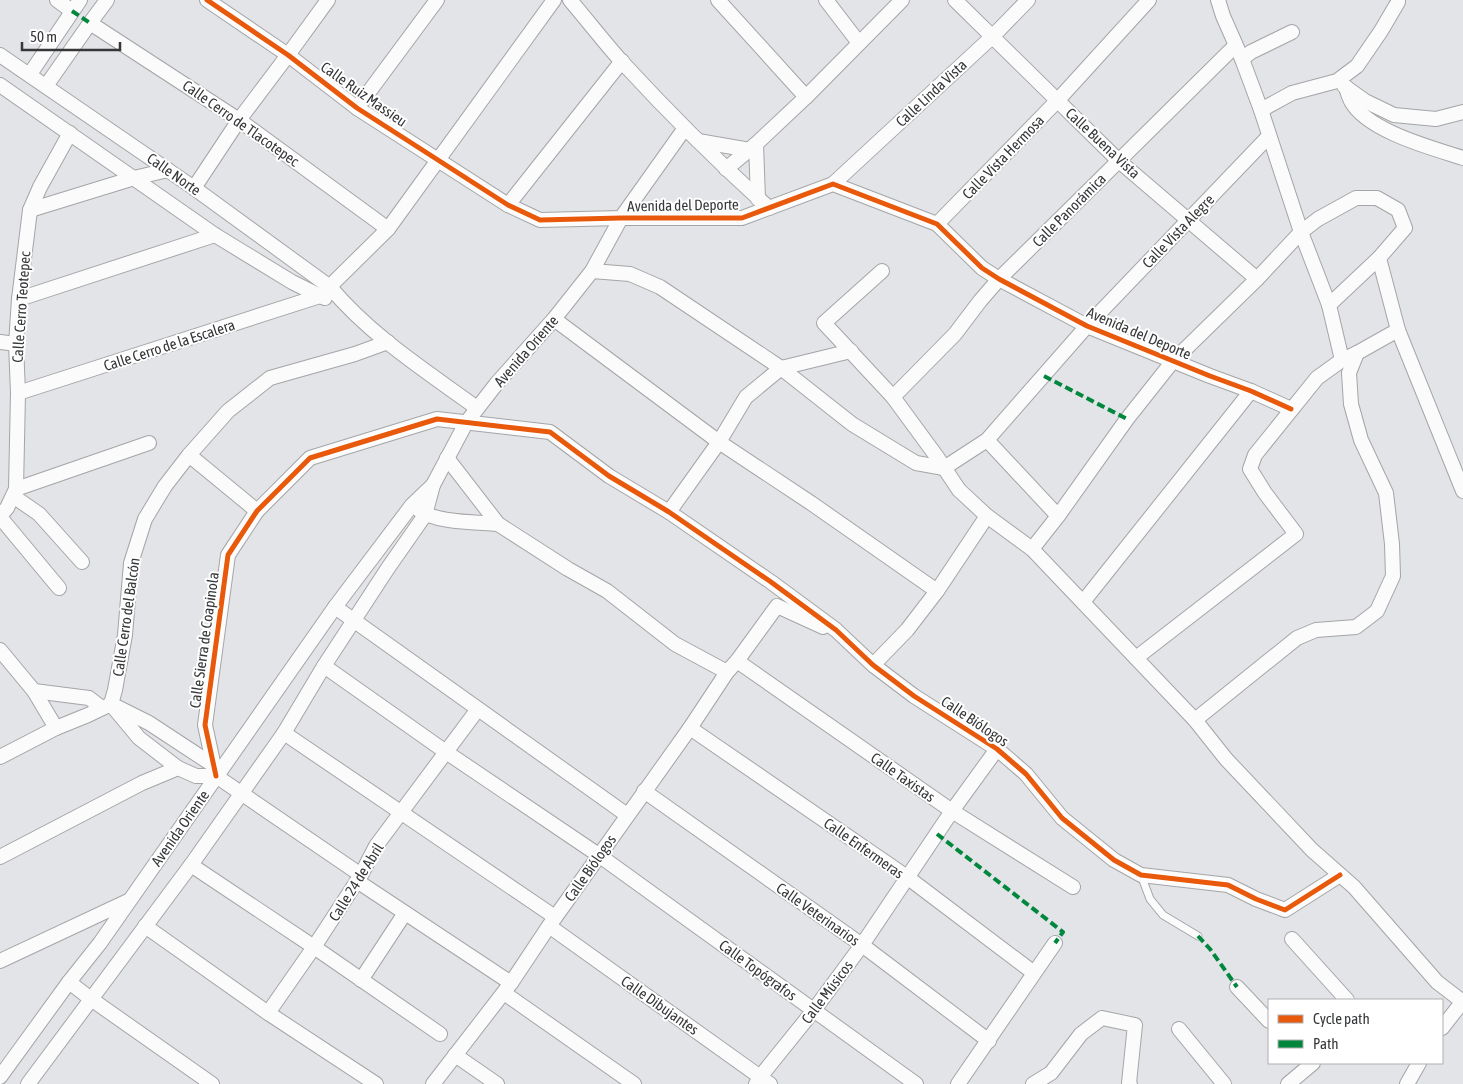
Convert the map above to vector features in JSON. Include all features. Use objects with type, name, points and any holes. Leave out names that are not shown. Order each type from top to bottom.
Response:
[{"type":"street","points":[[30,74],[76,5],[57,0]]},
{"type":"street","points":[[46,86],[107,0]]},
{"type":"street","points":[[194,188],[239,120],[328,0]]},
{"type":"street","points":[[357,108],[438,0]]},
{"type":"street","points":[[325,292],[388,229],[554,0]]},
{"type":"street","points":[[570,0],[622,61],[698,142],[769,208]]},
{"type":"street","points":[[718,0],[806,97]]},
{"type":"street","points":[[826,0],[859,42]]},
{"type":"street","points":[[726,169],[753,147],[806,97],[902,0]]},
{"type":"street","name":"Calle Buena Vista","points":[[955,0],[1119,161],[1257,279]]},
{"type":"street","name":"Calle Linda Vista","points":[[833,184],[993,36],[1028,0]]},
{"type":"street","name":"Calle Vista Hermosa","points":[[937,224],[1057,100],[1149,0]]},
{"type":"street","points":[[1218,0],[1261,110],[1301,232],[1329,305],[1342,360]]},
{"type":"street","points":[[1261,110],[1292,93],[1341,84],[1381,32],[1398,0]]},
{"type":"street","name":"Calle Ruiz Massieu","points":[[213,2],[288,55],[357,108],[508,205]]},
{"type":"street","name":"Calle Cerro de Tlacotepec","points":[[90,23],[239,120],[388,229]]},
{"type":"street","points":[[1242,58],[1292,32]]},
{"type":"street","name":"Calle Panorámica","points":[[893,397],[955,334],[999,279],[1236,46]]},
{"type":"street","name":"Calle Norte","points":[[0,55],[194,188],[325,292],[343,302],[388,342],[477,408]]},
{"type":"street","points":[[508,205],[622,61]]},
{"type":"street","points":[[0,83],[15,65]]},
{"type":"street","name":"Calle Norte","points":[[0,83],[215,235],[292,282],[325,292]]},
{"type":"street","points":[[1341,84],[1365,101],[1394,115],[1436,119],[1463,112]]},
{"type":"street","points":[[1341,84],[1351,102],[1370,122],[1411,142],[1463,158]]},
{"type":"street","name":"Avenida Oriente","points":[[28,1084],[190,865],[284,733],[324,666],[425,515],[433,484],[466,423],[592,271],[621,218],[685,128]]},
{"type":"street","name":"Calle Cerro Teotepec","points":[[15,493],[18,394],[16,344],[19,299],[30,210],[40,187],[70,133]]},
{"type":"street","name":"Calle Vista Alegre","points":[[1087,326],[1269,136]]},
{"type":"street","points":[[698,142],[753,147]]},
{"type":"street","points":[[753,147],[758,199]]},
{"type":"street","points":[[30,210],[134,178],[168,170]]},
{"type":"street","points":[[833,184],[937,224]]},
{"type":"street","name":"Avenida del Deporte","points":[[508,205],[540,220],[742,218],[833,184]]},
{"type":"street","points":[[1032,549],[1058,516],[1127,419],[1173,361],[1257,279],[1301,232],[1318,219],[1356,198],[1377,198],[1398,210],[1405,228],[1379,258],[1329,305]]},
{"type":"street","name":"Avenida del Deporte","points":[[937,224],[982,268],[1087,326],[1251,391],[1291,409]]},
{"type":"street","points":[[19,299],[215,235]]},
{"type":"street","points":[[1379,258],[1398,330],[1463,491]]},
{"type":"street","points":[[592,271],[630,274],[660,286],[781,368],[852,424],[916,463],[944,468],[987,440],[1087,326]]},
{"type":"street","points":[[882,271],[824,323],[893,397],[959,490],[987,516],[1032,549],[1195,720],[1226,759],[1285,822],[1312,850],[1354,887],[1438,982],[1463,1002],[1443,1027]]},
{"type":"street","name":"Calle Cerro de la Escalera","points":[[18,394],[325,292]]},
{"type":"street","points":[[554,319],[719,442],[937,591]]},
{"type":"street","points":[[1136,658],[1296,534],[1265,493],[1250,469],[1255,455],[1317,378],[1342,360],[1398,330]]},
{"type":"street","points":[[0,342],[16,344]]},
{"type":"street","name":"Calle Cerro del Balcón","points":[[106,706],[115,690],[125,635],[131,563],[145,519],[165,486],[189,455],[228,411],[270,378],[355,354],[388,342]]},
{"type":"street","points":[[669,512],[719,442],[746,397],[781,368],[851,351]]},
{"type":"street","points":[[1195,720],[1297,638],[1316,630],[1356,627],[1378,611],[1392,576],[1392,544],[1386,492],[1361,440],[1351,404],[1349,373],[1357,353]]},
{"type":"street","points":[[1082,602],[1251,391]]},
{"type":"street","name":"Calle Sierra de Coapinola","points":[[215,771],[205,725],[228,555],[258,511],[310,458],[437,420],[550,432],[609,476],[669,512],[771,582],[836,630]]},
{"type":"street","points":[[987,440],[1058,516]]},
{"type":"street","points":[[60,588],[0,517],[15,493],[149,442]]},
{"type":"street","points":[[189,455],[258,511]]},
{"type":"street","points":[[447,458],[498,524],[568,569],[607,591],[675,644],[728,672]]},
{"type":"street","name":"Avenida Oriente","points":[[0,1077],[69,982],[100,943],[215,771],[412,506],[433,484]]},
{"type":"street","points":[[15,493],[39,514],[82,562]]},
{"type":"street","points":[[412,506],[425,515],[444,519],[498,524]]},
{"type":"street","points":[[873,665],[908,630],[937,591],[987,516]]},
{"type":"street","name":"Calle Biólogos","points":[[433,1084],[508,988],[644,790],[777,606],[819,627],[836,630],[873,665],[914,696],[996,748],[1026,774],[1062,818],[1114,860],[1141,875]]},
{"type":"street","points":[[335,608],[627,815]]},
{"type":"street","points":[[0,650],[6,666],[34,691],[56,728]]},
{"type":"street","name":"Calle Taxistas","points":[[737,661],[952,811],[1073,887]]},
{"type":"street","name":"Calle Topógrafos","points":[[324,666],[446,752],[600,856],[916,1084]]},
{"type":"street","points":[[34,691],[89,698],[149,723],[215,771],[241,793],[508,988],[634,1084]]},
{"type":"street","points":[[0,757],[56,728],[106,706]]},
{"type":"street","points":[[106,706],[139,738],[178,768],[196,776],[215,771]]},
{"type":"street","name":"Calle 24 de Abril","points":[[268,1013],[359,878],[376,846],[478,709]]},
{"type":"street","name":"Calle Enfermeras","points":[[690,728],[907,877],[1034,973]]},
{"type":"street","name":"Calle Dibujantes","points":[[284,733],[402,813],[552,922],[762,1082]]},
{"type":"street","name":"Calle Músicos","points":[[762,1082],[862,945],[996,748]]},
{"type":"street","points":[[0,857],[142,783],[178,768]]},
{"type":"street","name":"Calle Veterinarios","points":[[644,790],[862,945],[989,1041]]},
{"type":"street","points":[[190,865],[314,947],[440,1034]]},
{"type":"street","points":[[1141,875],[1228,885],[1256,899],[1285,910],[1340,876]]},
{"type":"street","points":[[0,961],[130,900]]},
{"type":"street","points":[[362,980],[405,913]]},
{"type":"street","points":[[145,926],[268,1013],[376,1084]]},
{"type":"street","points":[[1292,939],[1346,999]]},
{"type":"street","points":[[958,1084],[1055,943]]},
{"type":"street","points":[[69,982],[91,1000],[212,1084]]},
{"type":"street","points":[[1237,987],[1268,1020]]},
{"type":"street","points":[[1033,1084],[1051,1073],[1081,1034],[1102,1018],[1135,1025],[1130,1083]]},
{"type":"street","points":[[1179,1029],[1224,1084]]},
{"type":"street","points":[[455,1055],[497,1084]]},
{"type":"street","points":[[1288,1084],[1310,1064]]},
{"type":"street","points":[[1407,1084],[1415,1065]]},
{"type":"lane","points":[[1141,875],[1150,899],[1163,915],[1198,936]]},
{"type":"marked path","points":[[72,11],[90,23]]},
{"type":"marked path","points":[[1044,376],[1127,419]]},
{"type":"marked path","points":[[937,834],[1063,932],[1055,943]]},
{"type":"marked path","points":[[1198,936],[1210,949],[1237,987]]},
{"type":"cycle path","points":[[207,0],[288,55],[357,108],[508,205],[540,220],[742,218],[833,184],[937,224],[982,268],[1087,326],[1251,391],[1291,409]]},
{"type":"cycle path","points":[[216,776],[205,725],[228,555],[257,511],[310,458],[437,419],[550,432],[609,476],[669,512],[771,582],[836,630],[873,665],[914,696],[997,749],[1026,774],[1062,818],[1114,860],[1141,875],[1228,885],[1256,899],[1285,910],[1340,875]]}]
